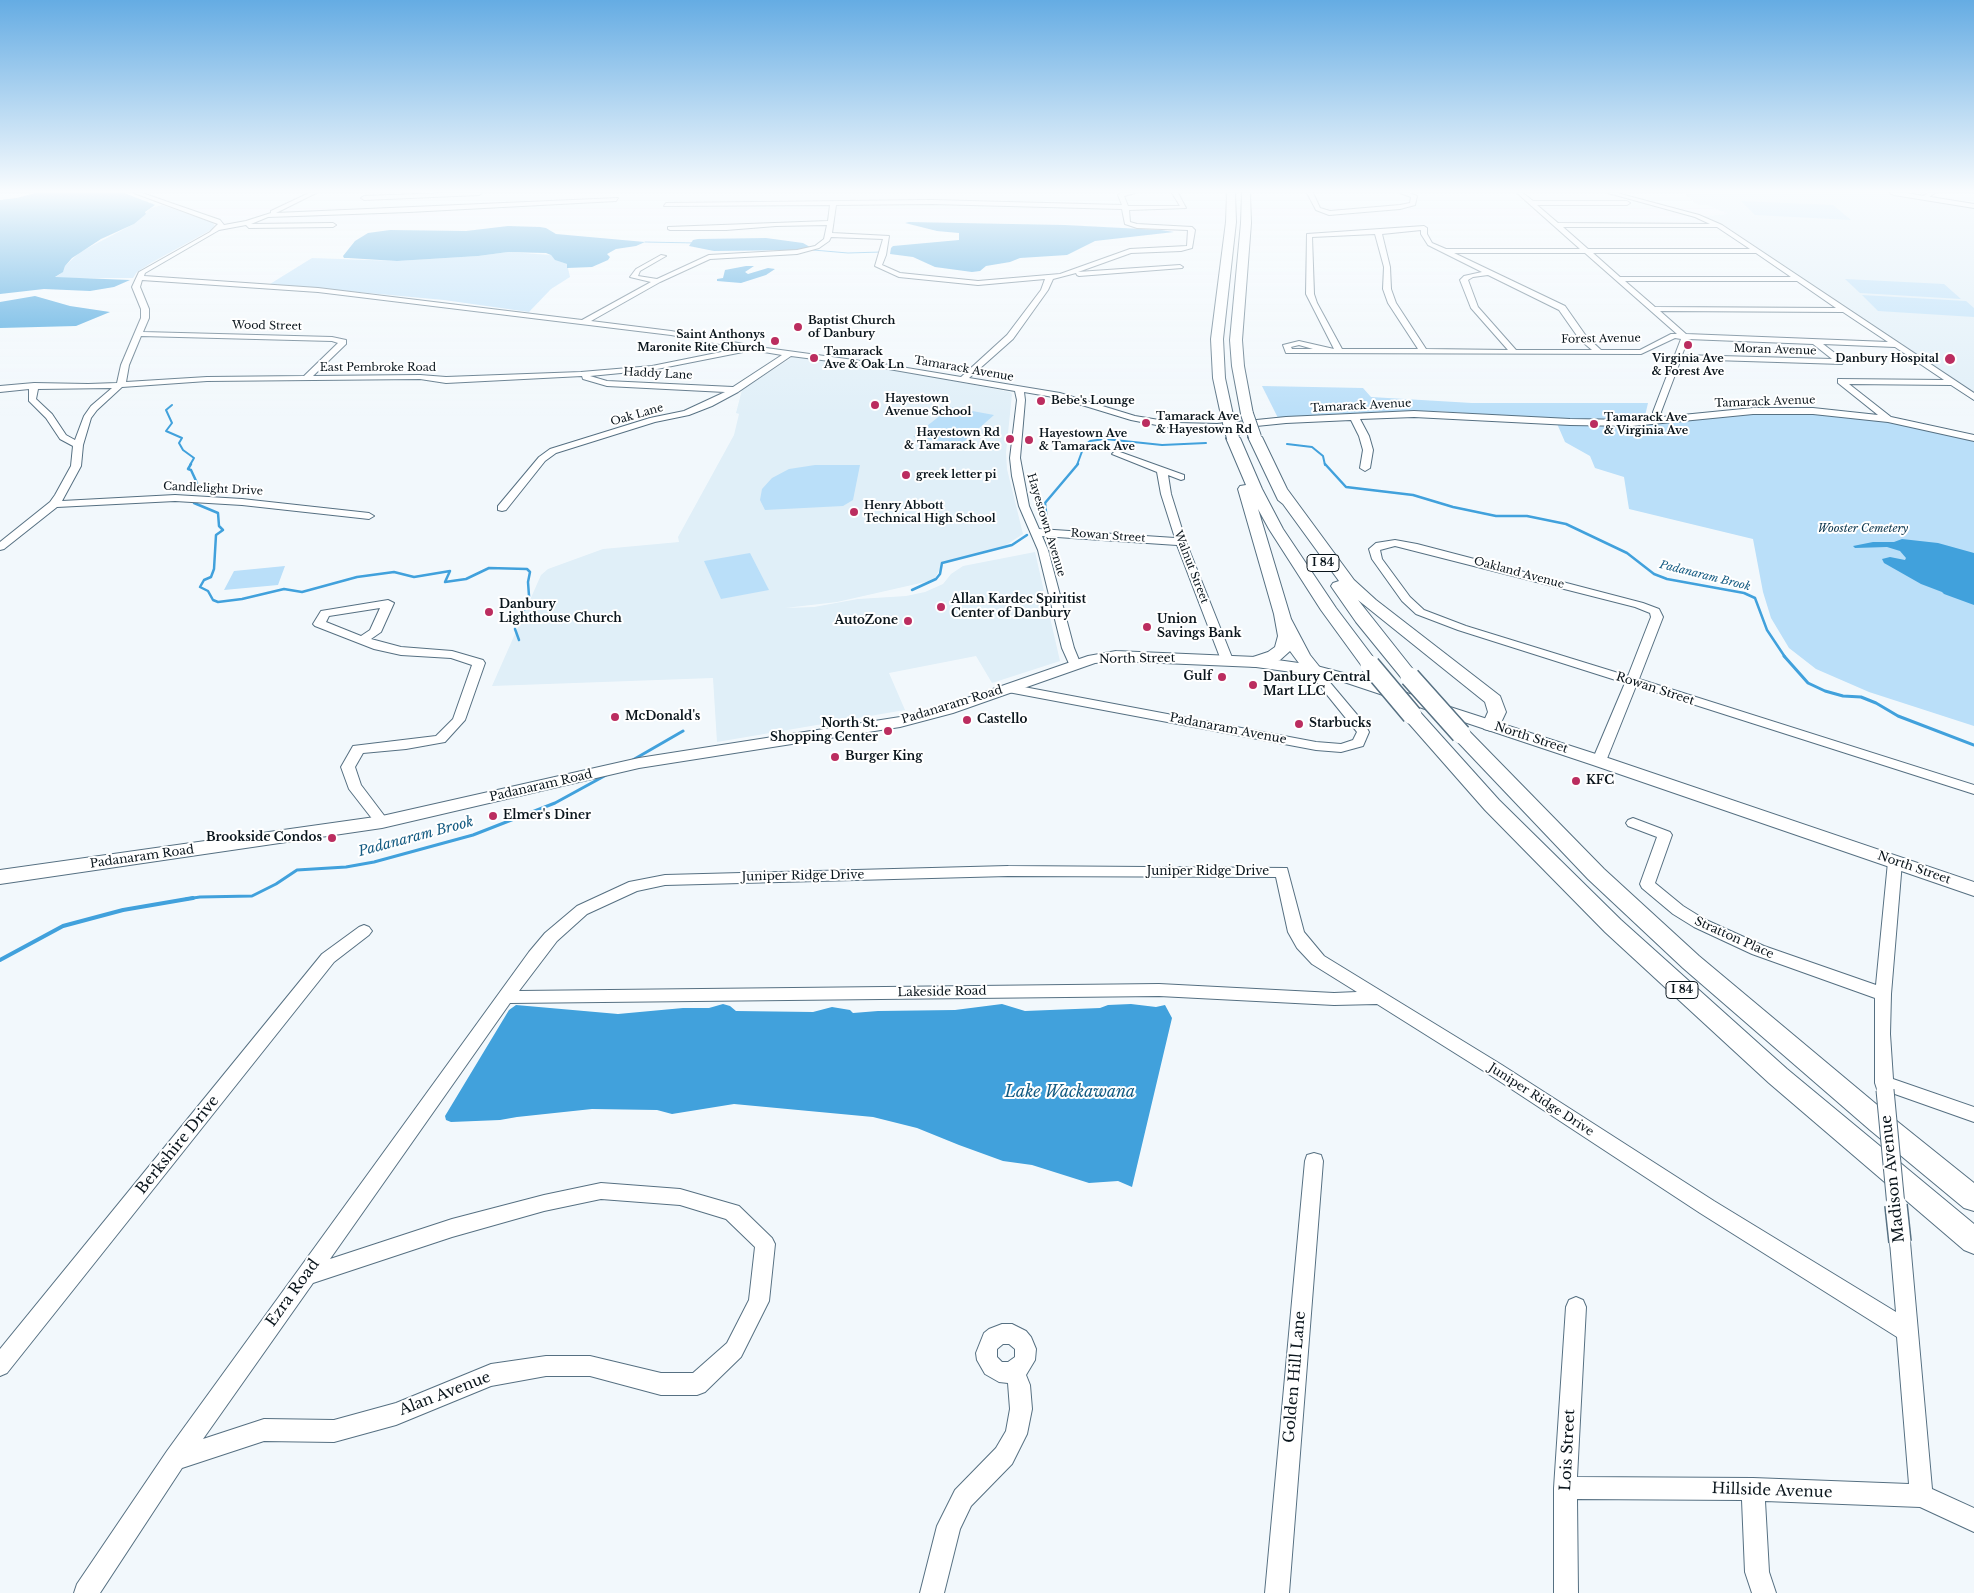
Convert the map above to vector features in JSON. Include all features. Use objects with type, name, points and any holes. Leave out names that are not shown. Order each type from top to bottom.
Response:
[{"type":"highway","name":"I 84","points":[[1226,267],[1217,339],[1220,378],[1235,443],[1265,508],[1297,563],[1370,665],[1492,805],[1627,939],[1786,1082],[1974,1241]]},
{"type":"highway","name":"I 84","points":[[1242,267],[1236,340],[1238,366],[1247,414],[1255,437],[1279,488],[1314,549],[1344,594],[1410,677],[1461,734],[1520,797],[1603,880],[1691,962],[1805,1060],[1974,1199]]},
{"type":"highway","points":[[1235,443],[1243,483],[1282,614],[1286,636],[1283,649],[1274,656],[1256,662]]},
{"type":"highway","points":[[1279,488],[1348,583],[1370,603],[1494,700],[1497,712],[1491,725]]},
{"type":"highway","points":[[1282,614],[1299,651],[1313,670]]},
{"type":"highway","points":[[1805,1060],[1974,1187]]},
{"type":"main road","name":"North Street","points":[[1074,664],[1116,656],[1256,662],[1313,670],[1366,684],[1600,761],[1974,889]]},
{"type":"main road","name":"Padanaram Road","points":[[0,877],[382,822],[631,765],[900,722],[947,710],[1074,664]]},
{"type":"street","points":[[0,547],[54,504],[76,466],[78,445],[88,418],[94,408],[121,384],[125,365],[145,318],[145,309],[136,287],[138,278],[147,267]]},
{"type":"street","points":[[643,267],[633,276],[658,282]]},
{"type":"street","points":[[584,322],[688,267]]},
{"type":"street","points":[[881,267],[898,275],[978,283],[1164,267]]},
{"type":"street","points":[[1061,276],[1085,267]]},
{"type":"street","name":"Forest Avenue","points":[[1310,267],[1310,294],[1313,304],[1336,351],[1641,352],[1674,336],[1896,345]]},
{"type":"street","points":[[1387,267],[1387,289],[1392,303],[1424,351]]},
{"type":"street","points":[[1476,267],[1562,308],[1583,338],[1599,352]]},
{"type":"street","points":[[1607,267],[1685,337],[1657,412],[1658,420]]},
{"type":"street","points":[[1781,267],[1974,397]]},
{"type":"street","points":[[1488,273],[1466,276],[1464,280],[1475,308],[1514,352]]},
{"type":"street","points":[[962,380],[1010,337],[1044,290],[1050,277]]},
{"type":"street","points":[[138,278],[318,290],[676,333],[754,348]]},
{"type":"street","points":[[1619,278],[1798,279]]},
{"type":"street","points":[[1655,310],[1844,310]]},
{"type":"street","name":"Wood Street","points":[[137,334],[332,339],[343,342],[306,378]]},
{"type":"street","name":"Moran Avenue","points":[[1678,357],[1838,362],[1838,359],[1814,341]]},
{"type":"street","name":"Tamarack Avenue","points":[[754,348],[883,366],[1065,397],[1134,418],[1177,426],[1217,427],[1354,417],[1431,414],[1603,423],[1786,410],[1837,412],[1888,419],[1974,438]]},
{"type":"street","name":"East Pembroke Road","points":[[0,389],[34,386],[88,387],[207,379],[420,377],[454,380],[581,374],[652,368],[715,354],[754,348]]},
{"type":"street","name":"Oak Lane","points":[[502,508],[542,459],[553,451],[653,420],[686,413],[734,390],[790,353]]},
{"type":"street","name":"Haddy Lane","points":[[581,374],[596,381],[607,383],[734,390]]},
{"type":"street","points":[[1888,419],[1841,381],[1954,383]]},
{"type":"street","points":[[34,386],[32,399],[49,416],[63,437],[78,445]]},
{"type":"street","name":"Hayestown Avenue","points":[[1019,390],[1021,400],[1015,458],[1017,476],[1024,506],[1043,550],[1068,648],[1074,664]]},
{"type":"street","points":[[1354,417],[1364,436],[1368,450],[1365,468]]},
{"type":"street","points":[[1117,454],[1181,477]]},
{"type":"street","name":"Walnut Street","points":[[1162,471],[1166,494],[1180,542],[1227,660]]},
{"type":"street","name":"Candlelight Drive","points":[[54,504],[175,498],[242,502],[370,516]]},
{"type":"street","name":"Rowan Street","points":[[1036,532],[1180,542]]},
{"type":"street","name":"Oakland Avenue","points":[[1380,545],[1395,543],[1432,550],[1656,611],[1657,617],[1632,682]]},
{"type":"street","name":"Rowan Street","points":[[1380,545],[1374,550],[1377,559],[1406,599],[1420,612],[1462,628],[1974,790]]},
{"type":"street","points":[[362,640],[375,632],[388,603],[325,613],[319,624],[362,640],[401,651],[452,655],[479,663],[459,720],[440,739],[406,746],[358,749],[348,767],[354,786],[382,822]]},
{"type":"street","name":"Padanaram Avenue","points":[[1008,688],[1316,746],[1341,748],[1358,742],[1363,732],[1358,723],[1313,670]]},
{"type":"street","points":[[1600,761],[1632,682]]},
{"type":"street","name":"Stratton Place","points":[[1633,823],[1665,835],[1648,884],[1678,910],[1699,923],[1758,950],[1883,994]]},
{"type":"street","name":"Madison Avenue","points":[[1896,862],[1883,994],[1882,1034],[1921,1496]]},
{"type":"street","name":"Juniper Ridge Drive","points":[[506,997],[551,937],[582,910],[634,886],[665,880],[1017,871],[1282,872],[1296,932],[1303,944],[1318,960],[1496,1070],[1707,1208],[1907,1331]]},
{"type":"street","name":"Berkshire Drive","points":[[0,1366],[328,958],[364,931]]},
{"type":"street","name":"Lakeside Road","points":[[506,997],[1159,990],[1334,999],[1378,998]]},
{"type":"street","name":"Ezra Road","points":[[86,1593],[175,1459],[506,997]]},
{"type":"street","points":[[1885,1086],[1974,1115]]},
{"type":"street","name":"Golden Hill Lane","points":[[1277,1593],[1314,1161]]},
{"type":"street","name":"Alan Avenue","points":[[175,1459],[264,1430],[334,1430],[396,1414],[491,1375],[546,1366],[590,1366],[660,1384],[697,1384],[734,1350],[759,1301],[765,1244],[732,1212],[680,1197],[601,1191],[544,1203],[452,1228],[305,1276]]},
{"type":"street","name":"Lois Street","points":[[1566,1593],[1565,1488],[1576,1307]]},
{"type":"street","points":[[932,1593],[949,1526],[964,1498],[980,1479],[1004,1456],[1016,1434],[1021,1409],[1019,1386],[1014,1370]]},
{"type":"street","name":"Hillside Avenue","points":[[1565,1488],[1753,1489],[1921,1496],[1974,1520]]},
{"type":"street","points":[[1753,1489],[1757,1572],[1764,1593]]},
{"type":"shaded area","points":[[1787,267],[1974,267],[1974,392]]},
{"type":"shaded area","points":[[794,356],[892,369],[1010,392],[1012,394],[1006,453],[1007,469],[1023,534],[1006,545],[943,563],[934,580],[837,602],[785,608],[814,607],[858,599],[906,596],[925,592],[943,584],[951,574],[963,566],[1035,552],[1060,661],[992,683],[976,656],[889,673],[905,710],[717,742],[713,678],[492,686],[541,575],[548,569],[603,549],[679,542],[678,537],[734,435],[739,414],[736,413],[742,390]]},
{"type":"green space","points":[[65,267],[144,267],[137,272],[133,278],[54,278]]},
{"type":"green space","points":[[297,267],[568,267],[570,277],[551,289],[529,312],[444,300],[270,284]]},
{"type":"green space","points":[[1845,279],[1944,284],[1961,299],[1860,293]]},
{"type":"green space","points":[[1862,295],[1966,301],[1974,308],[1974,317],[1878,311]]},
{"type":"green space","name":"Wooster Cemetery","points":[[1262,386],[1363,388],[1371,397],[1472,403],[1648,403],[1645,416],[1650,424],[1758,414],[1809,413],[1882,419],[1974,440],[1974,726],[1869,692],[1816,669],[1789,648],[1771,618],[1763,592],[1753,539],[1629,509],[1624,477],[1595,468],[1590,456],[1565,442],[1555,419],[1435,411],[1278,418]]},
{"type":"green space","points":[[951,407],[994,415],[961,444],[913,437]]},
{"type":"green space","points":[[815,465],[860,465],[853,500],[843,506],[765,510],[760,500],[762,489],[772,478],[789,469]]},
{"type":"green space","points":[[750,553],[769,590],[721,599],[704,561]]},
{"type":"green space","points":[[285,566],[278,585],[224,590],[234,571]]},
{"type":"water","points":[[0,267],[65,267],[63,272],[55,277],[130,280],[114,287],[90,291],[44,289],[0,294]]},
{"type":"water","points":[[752,267],[745,272],[748,274],[768,268],[775,269],[766,275],[741,283],[717,281],[717,279],[723,278],[725,270]]},
{"type":"water","points":[[938,267],[984,267],[980,271],[972,272]]},
{"type":"water","points":[[35,296],[70,306],[110,312],[76,326],[0,328],[0,302]]},
{"type":"water","points":[[1902,539],[1938,543],[1974,553],[1974,605],[1921,584],[1884,563],[1882,559],[1890,557],[1905,560],[1906,558],[1900,551],[1887,547],[1855,548],[1853,546],[1873,542],[1894,542]]},
{"type":"water","name":"Lake Wackawana","points":[[723,1004],[730,1006],[736,1011],[813,1012],[832,1007],[850,1010],[853,1013],[955,1010],[1002,1004],[1025,1011],[1100,1008],[1108,1005],[1131,1004],[1156,1007],[1165,1005],[1172,1018],[1132,1187],[1118,1181],[1089,1183],[1032,1165],[1003,1161],[917,1128],[873,1117],[734,1104],[672,1114],[657,1110],[592,1109],[500,1120],[451,1122],[446,1120],[445,1116],[509,1010],[516,1005],[618,1014],[683,1008],[709,1008]]},
{"type":"waterway","points":[[172,405],[166,410],[172,423],[166,431],[182,438],[179,443],[183,450],[194,458],[190,465]]},
{"type":"waterway","name":"Padanaram Brook","points":[[1077,465],[1084,446],[1090,441],[1105,439],[1162,445],[1206,443]]},
{"type":"waterway","name":"Padanaram Brook","points":[[1287,444],[1312,447],[1323,456],[1325,465]]},
{"type":"waterway","points":[[191,464],[188,469],[191,470],[197,483],[195,491],[198,491]]},
{"type":"waterway","name":"Padanaram Brook","points":[[1047,522],[1045,503],[1078,464]]},
{"type":"waterway","name":"Padanaram Brook","points":[[1325,464],[1346,487],[1413,495],[1453,507],[1496,516],[1527,516],[1566,524],[1627,553],[1654,574],[1667,579],[1744,593],[1755,598],[1767,630],[1785,657]]},
{"type":"waterway","points":[[194,503],[218,513],[219,526],[223,530],[216,535],[214,569],[211,577],[204,580],[200,587],[208,591],[213,600],[218,602],[242,599],[284,589],[302,592],[357,577],[394,572],[414,577],[450,571],[445,582],[466,579],[489,568],[527,569],[530,572],[528,582],[529,596],[526,607],[517,620]]},
{"type":"waterway","name":"Padanaram Brook","points":[[912,590],[936,579],[940,574],[942,563],[1012,545],[1027,535]]},
{"type":"waterway","points":[[515,629],[519,640]]},
{"type":"waterway","name":"Padanaram Brook","points":[[1784,656],[1808,683],[1825,691],[1843,696],[1861,697],[1876,703],[1898,716],[1974,745]]},
{"type":"waterway","name":"Padanaram Brook","points":[[631,761],[683,731]]},
{"type":"waterway","name":"Padanaram Brook","points":[[193,898],[252,896],[276,884],[297,870],[346,867],[374,862],[473,835],[555,803],[608,774]]},
{"type":"waterway","name":"Padanaram Brook","points":[[0,960],[63,926],[123,910],[193,898]]},
{"type":"waterway","name":"Padanaram Brook","points":[[186,899],[193,898]]},
{"type":"place","name":"Baptist Church of Danbury","points":[[798,327]]},
{"type":"place","name":"Saint Anthonys Maronite Rite Church","points":[[775,341]]},
{"type":"place","name":"Virginia Ave & Forest Ave","points":[[1688,345]]},
{"type":"place","name":"Tamarack Ave & Oak Ln","points":[[814,358]]},
{"type":"place","name":"Danbury Hospital","points":[[1950,359]]},
{"type":"place","name":"Bebe's Lounge","points":[[1041,401]]},
{"type":"place","name":"Hayestown Avenue School","points":[[875,405]]},
{"type":"place","name":"Tamarack Ave & Hayestown Rd","points":[[1146,423]]},
{"type":"place","name":"Tamarack Ave & Virginia Ave","points":[[1594,424]]},
{"type":"place","name":"Hayestown Rd & Tamarack Ave","points":[[1010,439]]},
{"type":"place","name":"Hayestown Ave & Tamarack Ave","points":[[1029,440]]},
{"type":"place","name":"greek letter pi","points":[[906,475]]},
{"type":"place","name":"Henry Abbott Technical High School","points":[[854,512]]},
{"type":"place","name":"Allan Kardec Spiritist Center of Danbury","points":[[941,607]]},
{"type":"place","name":"Danbury Lighthouse Church","points":[[489,612]]},
{"type":"place","name":"AutoZone","points":[[908,621]]},
{"type":"place","name":"Union Savings Bank","points":[[1147,627]]},
{"type":"place","name":"Gulf","points":[[1222,677]]},
{"type":"place","name":"Danbury Central Mart LLC","points":[[1253,685]]},
{"type":"place","name":"McDonald's","points":[[615,717]]},
{"type":"place","name":"Castello","points":[[967,720]]},
{"type":"place","name":"Starbucks","points":[[1299,724]]},
{"type":"place","name":"North St. Shopping Center","points":[[888,731]]},
{"type":"place","name":"Burger King","points":[[835,757]]},
{"type":"place","name":"KFC","points":[[1576,781]]},
{"type":"place","name":"Elmer's Diner","points":[[493,816]]},
{"type":"place","name":"Brookside Condos","points":[[332,838]]}]
